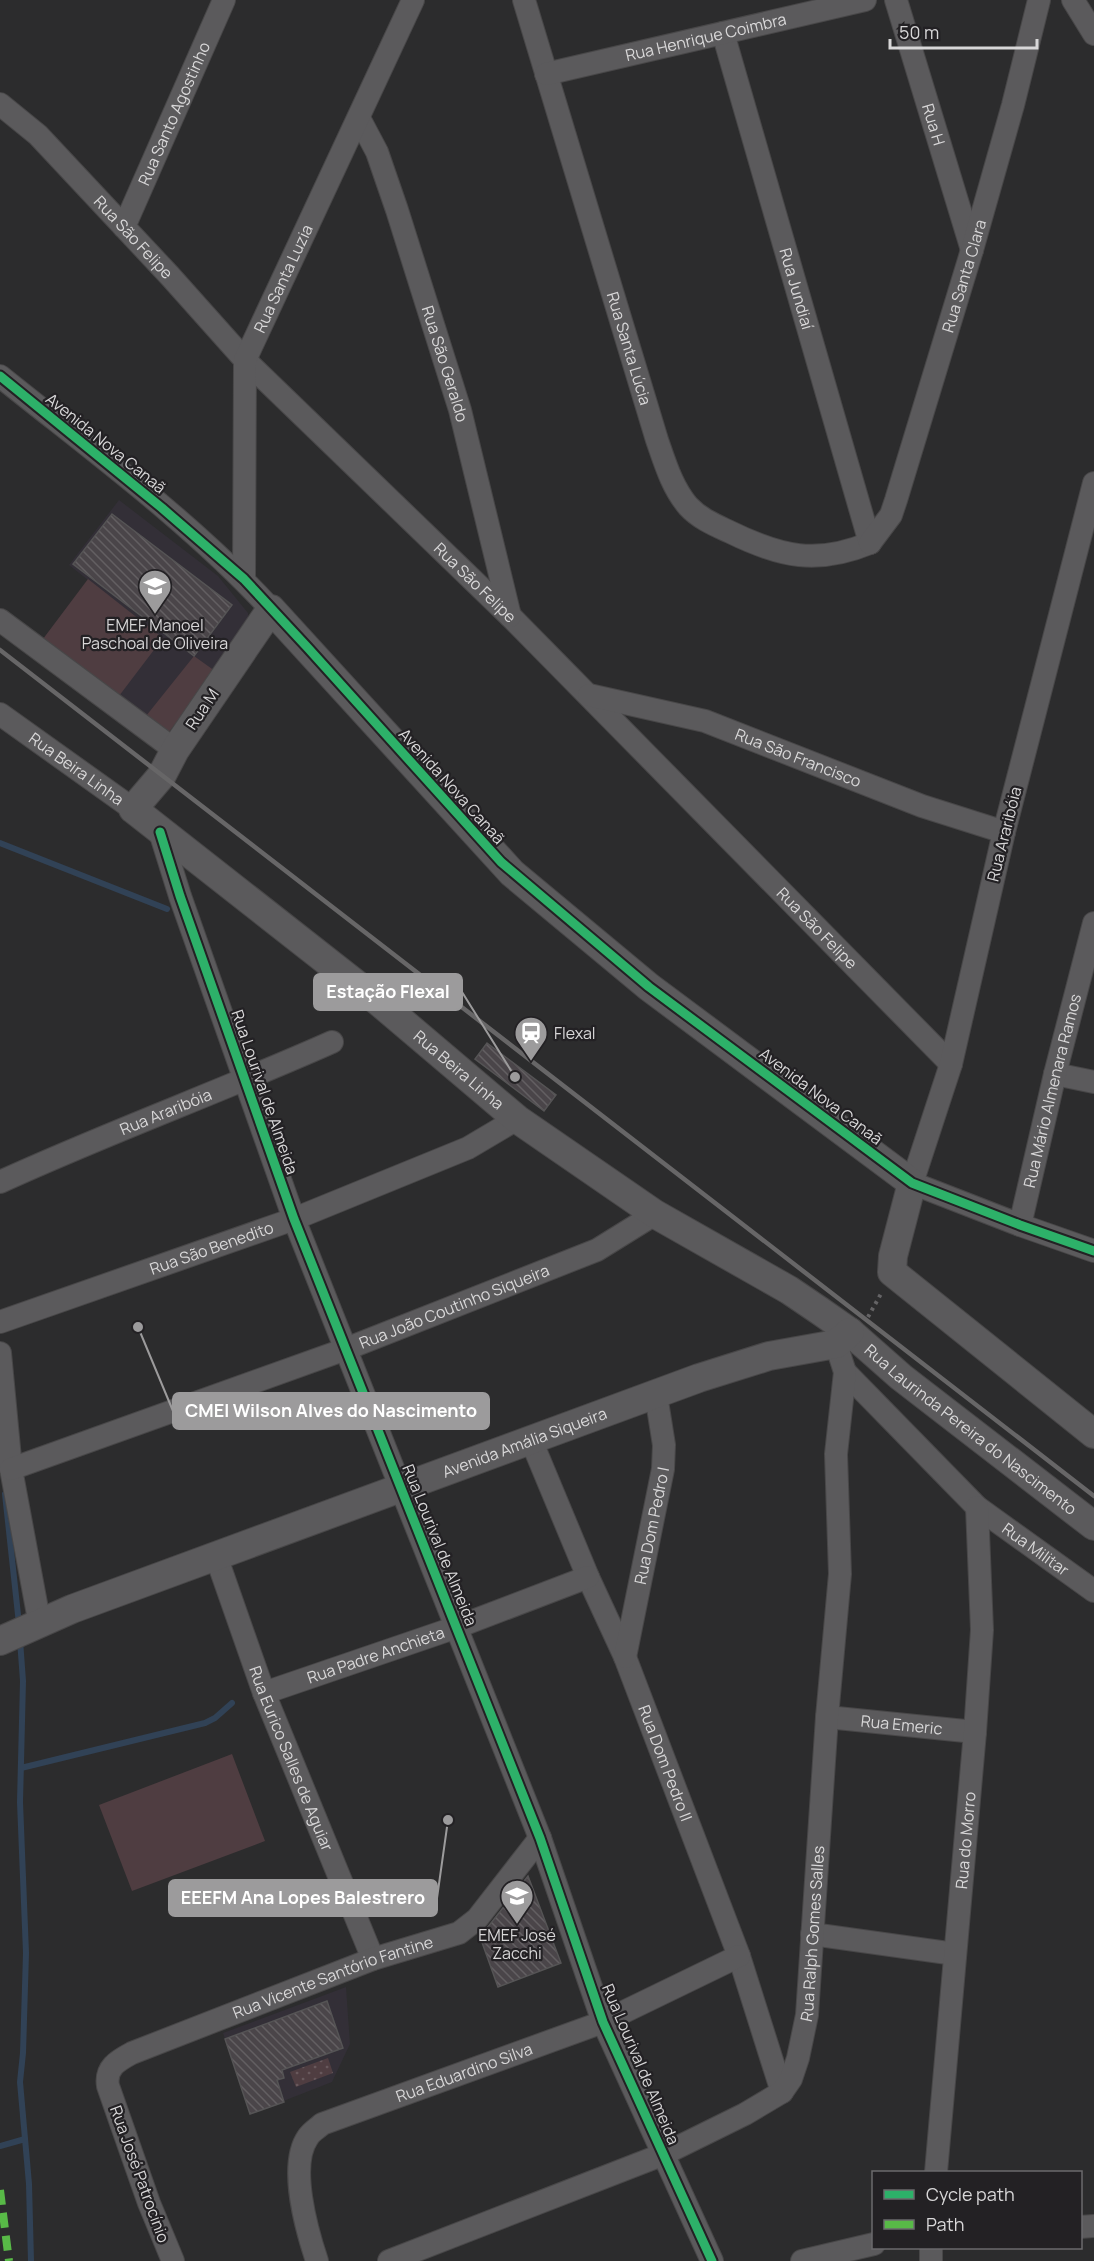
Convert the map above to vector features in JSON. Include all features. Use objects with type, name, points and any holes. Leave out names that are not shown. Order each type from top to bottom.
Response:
[{"type":"street","name":"Rua Santo Agostinho","points":[[124,227],[224,0]]},
{"type":"street","name":"Rua Santa Luzia","points":[[244,579],[246,360],[413,0]]},
{"type":"street","name":"Rua Santa Lúcia","points":[[524,0],[657,440],[678,493],[689,507],[705,520],[757,545],[793,556],[847,553],[870,543]]},
{"type":"street","name":"Rua Henrique Coimbra","points":[[546,74],[865,0]]},
{"type":"street","name":"Rua H","points":[[896,0],[972,250]]},
{"type":"street","name":"Rua Santa Clara","points":[[870,543],[891,514],[972,250],[1013,105],[1039,0]]},
{"type":"street","points":[[1073,0],[1094,34]]},
{"type":"street","name":"Rua Jundiaí","points":[[723,33],[870,543]]},
{"type":"street","name":"Rua São Felipe","points":[[0,104],[38,135],[246,360],[510,616],[951,1064]]},
{"type":"street","name":"Rua São Geraldo","points":[[359,118],[377,152],[460,410],[510,616]]},
{"type":"street","name":"Avenida Nova Canaã","points":[[0,376],[162,508],[244,579],[512,873],[649,987],[912,1183]]},
{"type":"street","name":"Rua Araribóia","points":[[912,1183],[951,1064],[1004,832],[1094,483]]},
{"type":"street","name":"Rua M","points":[[133,809],[162,775],[175,750],[271,609]]},
{"type":"street","points":[[0,620],[175,750]]},
{"type":"street","name":"Rua São Francisco","points":[[589,695],[705,721],[922,806],[1004,832]]},
{"type":"street","name":"Rua Beira Linha","points":[[0,714],[133,809],[379,1002],[516,1119],[655,1214],[789,1290],[843,1338]]},
{"type":"street","name":"Rua Lourival de Almeida","points":[[160,832],[180,896],[294,1220],[540,1838],[603,2022],[712,2261]]},
{"type":"street","name":"Rua Mário Almenara Ramos","points":[[1020,1225],[1055,1074],[1094,923]]},
{"type":"street","name":"Rua Araribóia","points":[[0,1182],[332,1042]]},
{"type":"street","points":[[1055,1074],[1094,1082]]},
{"type":"street","name":"Rua São Benedito","points":[[0,1322],[294,1220],[468,1148],[516,1119]]},
{"type":"street","points":[[1094,1251],[912,1183],[893,1256],[892,1272],[1094,1434]]},
{"type":"street","name":"Rua João Coutinho Siqueira","points":[[7,1461],[346,1349],[597,1250],[655,1214]]},
{"type":"street","name":"Rua Ralph Gomes Salles","points":[[782,2092],[798,2058],[807,2015],[827,1717],[840,1574],[836,1454],[845,1372],[843,1338]]},
{"type":"street","name":"Avenida Amália Siqueira","points":[[3,1640],[72,1610],[699,1378],[769,1356],[843,1338]]},
{"type":"street","name":"Rua Laurinda Pereira do Nascimento","points":[[843,1338],[901,1377],[1094,1526]]},
{"type":"street","points":[[0,1353],[7,1461],[36,1626]]},
{"type":"street","name":"Rua Militar","points":[[845,1372],[977,1508],[1094,1591]]},
{"type":"street","name":"Rua Dom Pedro I","points":[[625,1657],[663,1468],[664,1445],[656,1395]]},
{"type":"street","name":"Rua Dom Pedro II","points":[[531,1440],[588,1577],[625,1657],[739,1956],[782,2092]]},
{"type":"street","name":"Rua do Morro","points":[[936,2171],[982,1630],[977,1508]]},
{"type":"street","name":"Rua Eurico Salles de Aguiar","points":[[216,1556],[264,1694],[373,1959]]},
{"type":"street","name":"Rua Padre Anchieta","points":[[264,1694],[457,1627],[588,1577]]},
{"type":"street","name":"Rua Emeric","points":[[827,1717],[975,1732]]},
{"type":"street","name":"Rua Vicente Santório Fantine","points":[[108,2086],[106,2076],[110,2069],[132,2053],[373,1959],[459,1933],[477,1919],[540,1838]]},
{"type":"street","points":[[812,1934],[955,1954]]},
{"type":"street","name":"Rua Eduardino Silva","points":[[317,2261],[306,2229],[299,2178],[308,2137],[322,2124],[603,2022],[739,1956]]},
{"type":"street","name":"Rua José Patrocínio","points":[[108,2086],[172,2261]]},
{"type":"street","points":[[389,2261],[664,2154],[745,2114],[782,2092]]},
{"type":"street","points":[[802,2261],[872,2244]]},
{"type":"path","points":[[843,1338],[867,1320],[892,1272]]},
{"type":"shaded area","name":"EMEF Manoel Paschoal de Oliveira","points":[[119,500],[218,576],[248,613],[249,622],[169,732],[43,639],[88,580],[69,565]]},
{"type":"shaded area","points":[[88,579],[163,638],[119,696],[43,639]]},
{"type":"shaded area","points":[[194,656],[215,671],[169,732],[146,716]]},
{"type":"shaded area","points":[[232,1754],[265,1841],[132,1891],[99,1805]]},
{"type":"shaded area","points":[[346,1987],[350,2044],[332,2082],[250,2114],[223,2033]]},
{"type":"shaded area","points":[[328,2058],[333,2073],[296,2087],[290,2072]]},
{"type":"building","points":[[112,514],[232,605],[194,656],[73,564]]},
{"type":"building","points":[[487,1043],[556,1095],[544,1111],[475,1059]]},
{"type":"building","name":"EMEF José Zacchi","points":[[528,1876],[561,1963],[498,1987],[480,1937]]},
{"type":"building","points":[[327,2001],[343,2048],[282,2070],[284,2078],[277,2080],[284,2102],[250,2114],[225,2039]]},
{"type":"waterway","points":[[0,843],[167,909]]},
{"type":"waterway","points":[[5,1494],[19,1624]]},
{"type":"waterway","points":[[20,1640],[23,1681],[20,1802],[26,1953],[20,2082],[29,2184],[31,2261]]},
{"type":"waterway","points":[[21,1768],[205,1723],[215,1718],[232,1703]]},
{"type":"waterway","points":[[0,2146],[25,2139]]},
{"type":"railway","points":[[0,650],[1094,1496]]},
{"type":"marked path","points":[[0,2190],[9,2261]]},
{"type":"cycle path","points":[[0,376],[162,508],[244,579],[501,862],[649,987],[912,1183],[1094,1251]]},
{"type":"cycle path","points":[[160,832],[180,896],[294,1219],[540,1838],[603,2022],[712,2261]]},
{"type":"place","name":"EMEF Manoel Paschoal de Oliveira","points":[[155,615]]},
{"type":"place","name":"Flexal","points":[[531,1062]]},
{"type":"place","name":"Estação Flexal","points":[[515,1077]]},
{"type":"place","name":"CMEI Wilson Alves do Nascimento","points":[[138,1327]]},
{"type":"place","name":"EEEFM Ana Lopes Balestrero","points":[[448,1820]]},
{"type":"place","name":"EMEF José Zacchi","points":[[517,1925]]}]
